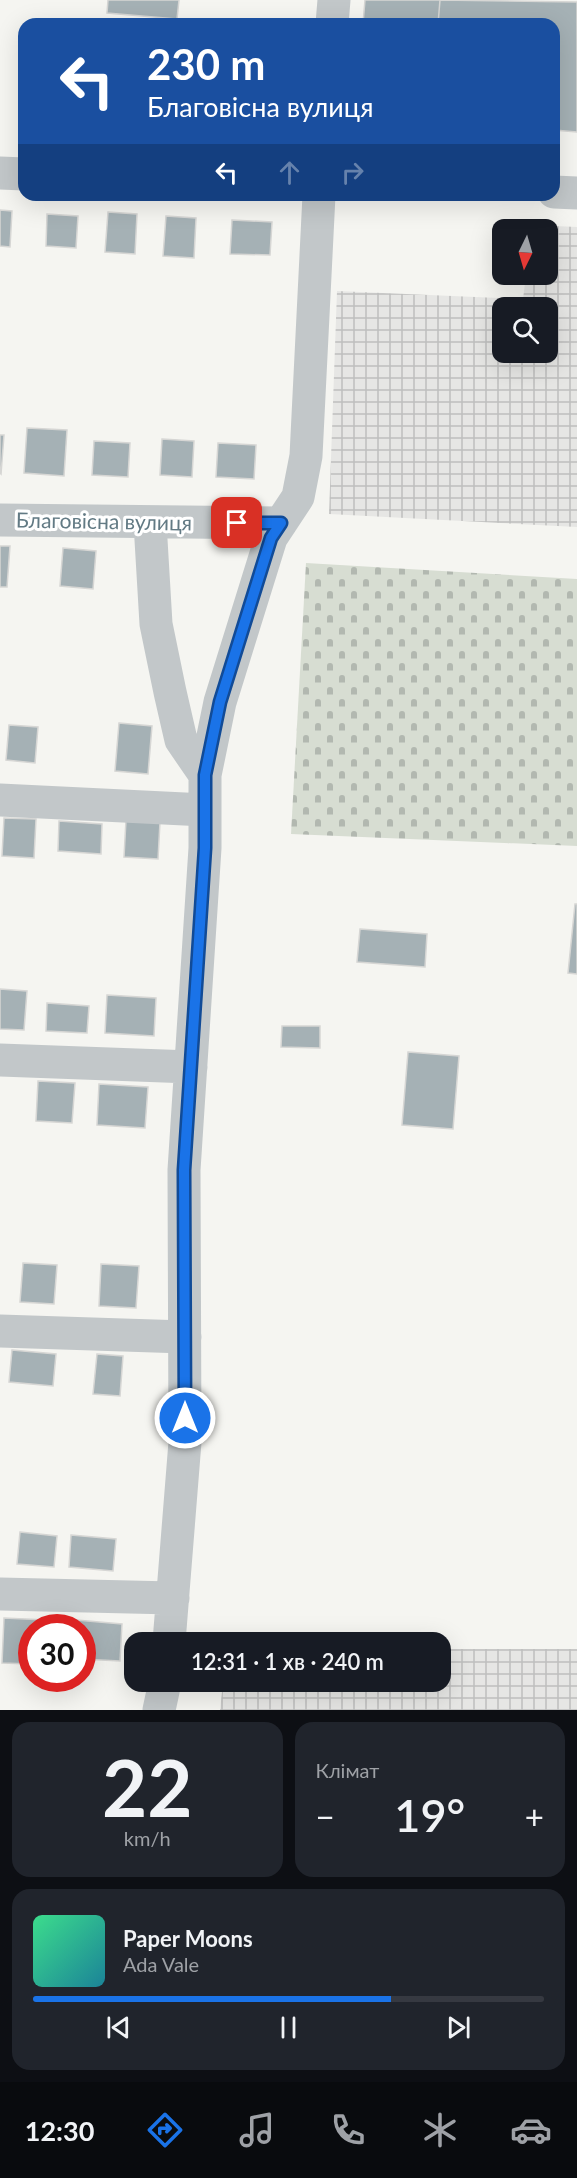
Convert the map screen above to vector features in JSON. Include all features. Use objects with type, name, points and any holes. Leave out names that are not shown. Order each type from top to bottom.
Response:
[{"type":"street","points":[[332,18],[334,0]]},
{"type":"street","points":[[0,173],[18,174]]},
{"type":"street","points":[[560,192],[577,193]]},
{"type":"street","points":[[170,1632],[185,1442],[184,1170],[206,810],[205,775],[220,702],[271,538],[298,497],[306,456],[319,201]]},
{"type":"street","name":"Благовісна вулиця","points":[[0,520],[281,523]]},
{"type":"street","points":[[150,523],[156,624],[170,692],[182,740],[205,775]]},
{"type":"street","points":[[0,800],[206,810]]},
{"type":"street","points":[[0,1060],[191,1067]]},
{"type":"street","points":[[0,1331],[185,1337]]},
{"type":"street","points":[[0,1594],[173,1598]]},
{"type":"street","points":[[159,1710],[163,1692]]},
{"type":"shaded area","points":[[558,226],[577,227],[577,527],[329,514],[337,291],[492,298],[492,363],[558,363],[558,297],[523,297],[525,285],[558,285]]},
{"type":"shaded area","points":[[451,1649],[577,1649],[577,1710],[220,1710],[222,1692],[451,1692]]},
{"type":"green space","points":[[306,563],[577,579],[577,846],[291,834]]},
{"type":"building","points":[[108,0],[179,0],[177,18],[107,13]]},
{"type":"building","points":[[365,0],[440,0],[438,18],[364,18]]},
{"type":"building","points":[[440,0],[577,2],[577,132],[560,131],[560,18],[438,18]]},
{"type":"building","points":[[0,210],[12,211],[10,247],[0,246]]},
{"type":"building","points":[[108,212],[137,214],[135,254],[105,252]]},
{"type":"building","points":[[47,214],[78,216],[76,248],[46,246]]},
{"type":"building","points":[[166,216],[196,218],[194,258],[163,256]]},
{"type":"building","points":[[232,220],[272,222],[270,255],[230,254]]},
{"type":"building","points":[[27,428],[67,430],[64,476],[24,473]]},
{"type":"building","points":[[0,435],[4,435],[1,474],[0,473]]},
{"type":"building","points":[[162,439],[194,441],[192,477],[160,475]]},
{"type":"building","points":[[94,441],[130,443],[128,477],[92,475]]},
{"type":"building","points":[[218,443],[256,445],[254,479],[216,477]]},
{"type":"building","points":[[0,546],[10,546],[7,587],[0,587]]},
{"type":"building","points":[[63,548],[96,551],[93,589],[60,586]]},
{"type":"building","points":[[119,723],[152,726],[148,774],[115,771]]},
{"type":"building","points":[[9,725],[38,727],[35,763],[6,760]]},
{"type":"building","points":[[4,818],[36,819],[34,858],[2,856]]},
{"type":"building","points":[[126,820],[160,822],[158,859],[124,857]]},
{"type":"building","points":[[59,821],[102,824],[101,854],[58,851]]},
{"type":"building","points":[[575,904],[577,904],[577,974],[568,973]]},
{"type":"building","points":[[360,929],[427,934],[425,967],[357,962]]},
{"type":"building","points":[[0,989],[27,991],[24,1030],[0,1029]]},
{"type":"building","points":[[107,995],[156,998],[154,1036],[105,1033]]},
{"type":"building","points":[[47,1003],[89,1006],[87,1033],[46,1031]]},
{"type":"building","points":[[282,1026],[320,1026],[320,1048],[281,1047]]},
{"type":"building","points":[[408,1052],[459,1056],[453,1129],[402,1125]]},
{"type":"building","points":[[38,1081],[75,1083],[72,1123],[36,1121]]},
{"type":"building","points":[[99,1084],[148,1087],[145,1128],[97,1125]]},
{"type":"building","points":[[23,1263],[57,1265],[54,1304],[20,1302]]},
{"type":"building","points":[[101,1264],[139,1266],[136,1308],[99,1306]]},
{"type":"building","points":[[12,1350],[56,1354],[53,1386],[9,1382]]},
{"type":"building","points":[[97,1354],[123,1356],[120,1396],[93,1394]]},
{"type":"building","points":[[20,1532],[57,1536],[54,1567],[17,1564]]},
{"type":"building","points":[[71,1535],[116,1539],[113,1571],[69,1567]]},
{"type":"building","points":[[4,1618],[18,1619],[18,1664],[2,1663]]},
{"type":"building","points":[[96,1622],[122,1624],[120,1661],[96,1660]]},
{"type":"route","points":[[185,1418],[184,1170],[205,848],[205,775],[220,702],[271,538],[281,523],[237,523]]}]
